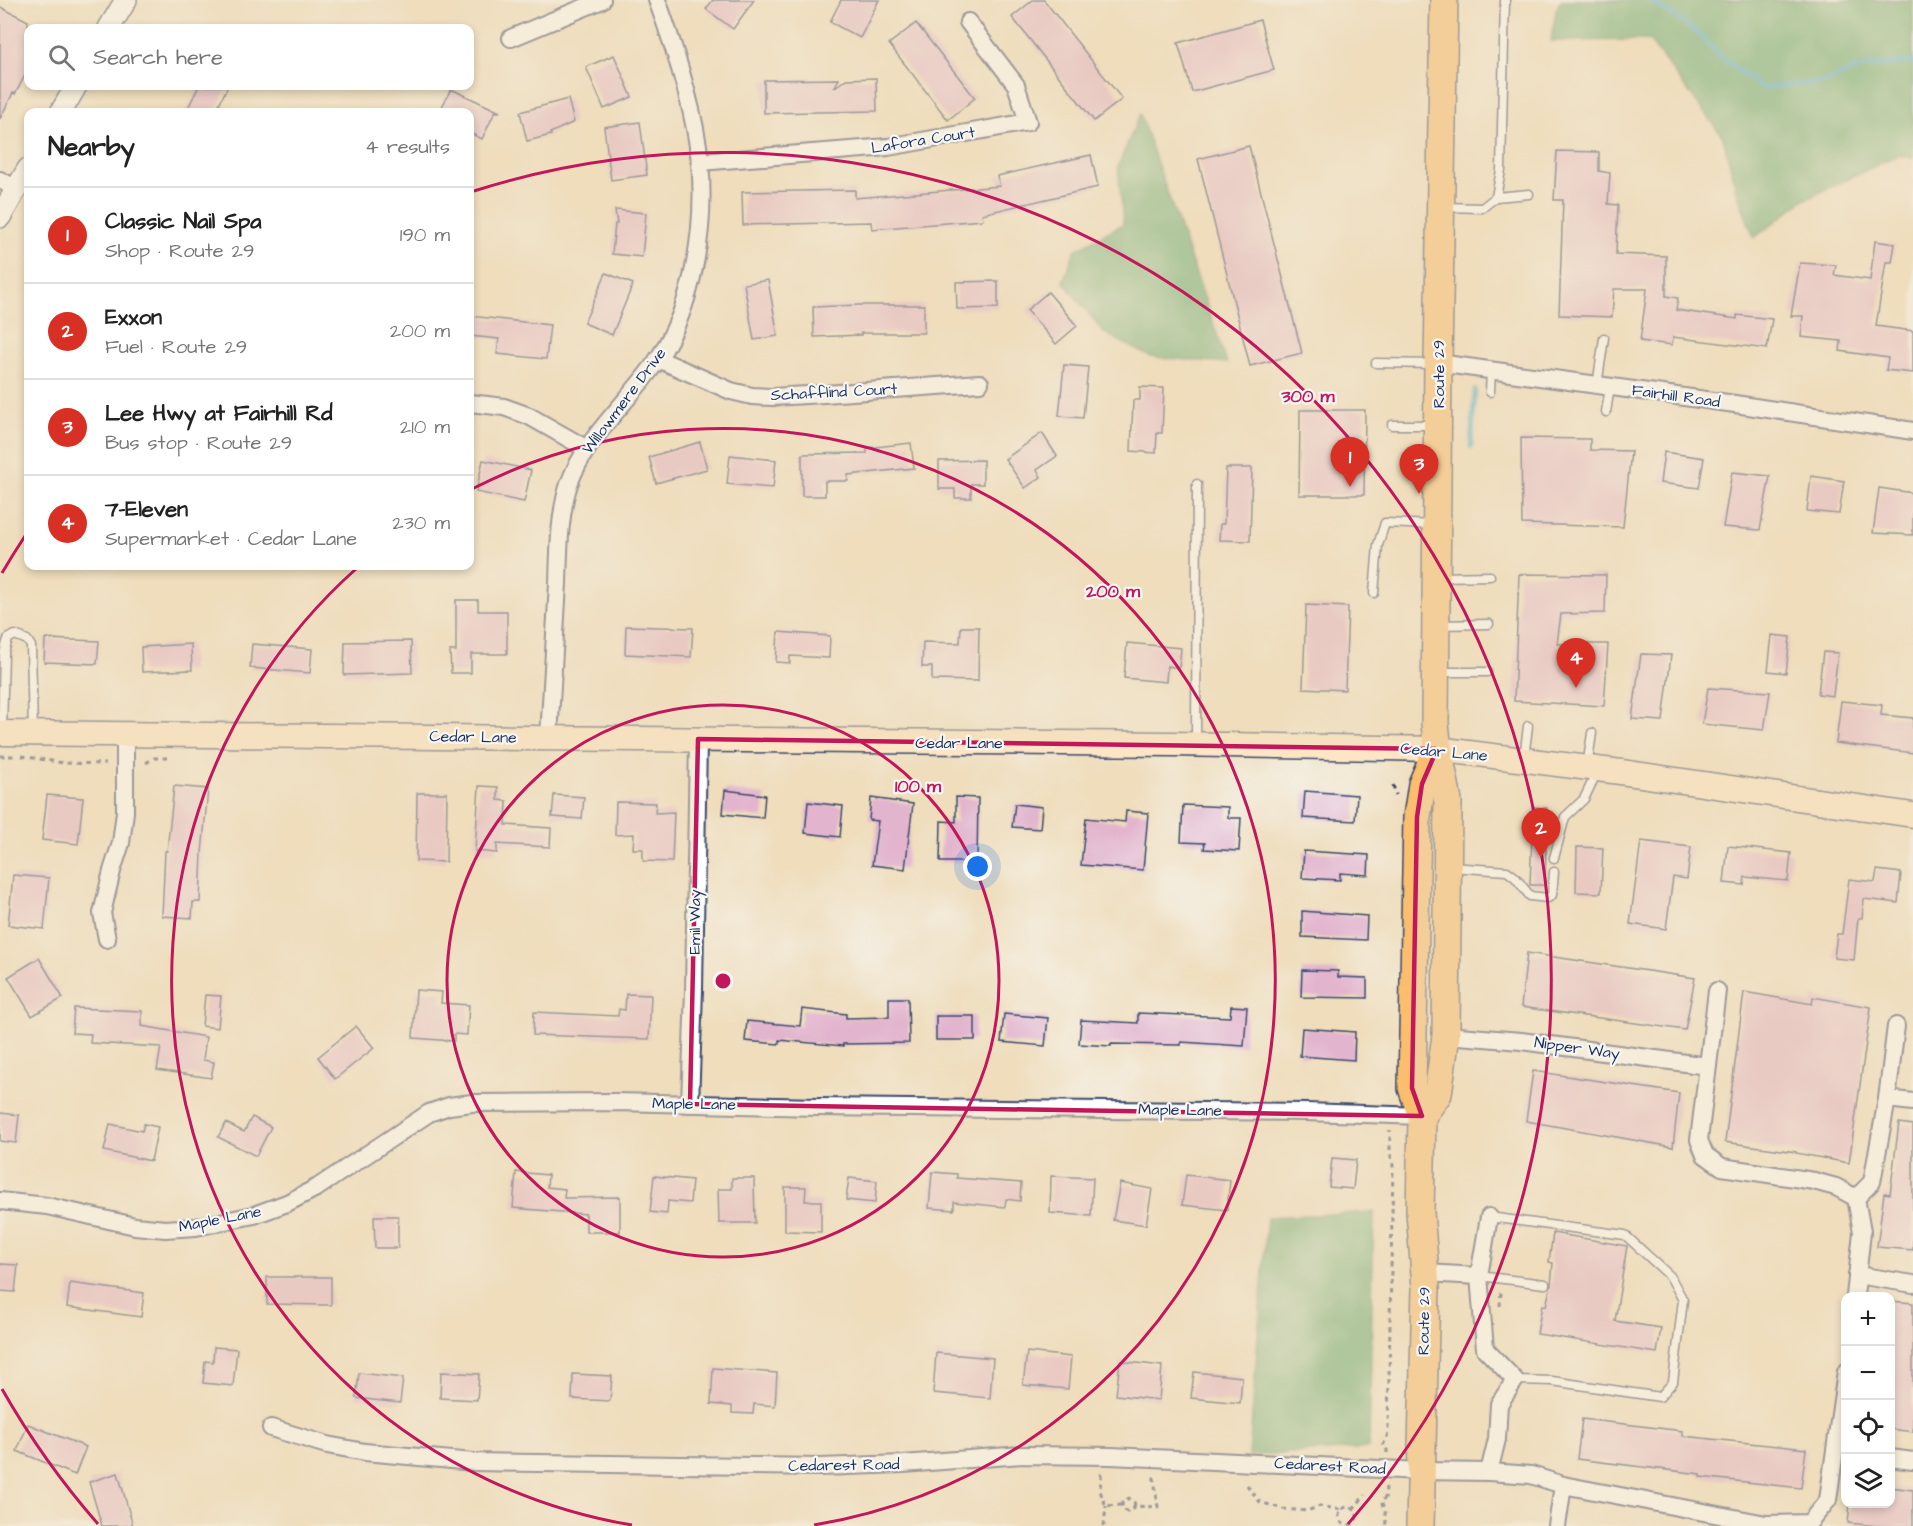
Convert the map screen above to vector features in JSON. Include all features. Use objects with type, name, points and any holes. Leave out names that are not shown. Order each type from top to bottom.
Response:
[{"type":"main road","name":"Route 29","points":[[1422,1116],[1438,1094],[1446,1035],[1448,802],[1444,773],[1437,748],[1436,672],[1444,0]]},
{"type":"main road","name":"Cedar Lane","points":[[1,741],[33,733],[124,733],[1437,748],[1593,768],[1913,815]]},
{"type":"main road","name":"Route 29","points":[[1420,1526],[1425,1273],[1420,1212],[1422,1116],[1412,1088],[1417,817],[1422,784],[1437,748]]},
{"type":"street","points":[[111,24],[126,0]]},
{"type":"street","points":[[511,38],[602,0]]},
{"type":"street","name":"Willowmere Drive","points":[[549,737],[559,554],[564,506],[574,471],[587,449],[658,358],[683,309],[693,275],[698,243],[700,162],[687,95],[657,0]]},
{"type":"street","name":"Lafora Court","points":[[700,162],[888,147],[1028,122],[1016,85],[968,22]]},
{"type":"street","points":[[63,108],[74,90]]},
{"type":"street","points":[[0,217],[8,185],[24,172]]},
{"type":"street","name":"Schafflind Court","points":[[658,358],[731,391],[752,396],[980,383]]},
{"type":"street","name":"Fairhill Road","points":[[1438,363],[1913,431]]},
{"type":"street","points":[[474,403],[504,407],[529,416],[587,449]]},
{"type":"street","points":[[107,939],[102,913],[121,843],[125,812],[124,733]]},
{"type":"street","name":"Emil Way","points":[[690,1104],[698,739]]},
{"type":"street","points":[[1717,991],[1700,1140],[1705,1155],[1722,1167],[1814,1181],[1836,1187],[1856,1198]]},
{"type":"street","points":[[1856,1198],[1872,1182],[1887,1099],[1896,1026]]},
{"type":"street","name":"Nipper Way","points":[[1446,1035],[1521,1041],[1708,1066]]},
{"type":"street","points":[[1887,1099],[1913,1102]]},
{"type":"street","name":"Maple Lane","points":[[0,1201],[47,1206],[135,1226],[165,1229],[196,1227],[254,1215],[287,1203],[318,1187],[429,1113],[449,1106],[505,1102],[1422,1116]]},
{"type":"street","points":[[1855,1292],[1862,1232],[1856,1198]]},
{"type":"street","points":[[1489,1217],[1479,1276],[1485,1349],[1515,1380],[1499,1404],[1497,1439],[1489,1472]]},
{"type":"street","points":[[1425,1273],[1479,1276]]},
{"type":"street","points":[[1857,1275],[1913,1284]]},
{"type":"street","name":"Cedarest Road","points":[[271,1428],[327,1445],[355,1450],[473,1462],[820,1467],[1033,1455],[1111,1456],[1421,1471],[1489,1472],[1531,1475],[1563,1485],[1744,1523],[1766,1524],[1809,1522],[1828,1500],[1841,1452]]},
{"type":"street","points":[[1895,1459],[1913,1461]]},
{"type":"street","points":[[1557,1526],[1563,1485]]},
{"type":"lane","points":[[1496,197],[1501,170],[1504,0]]},
{"type":"lane","points":[[1441,207],[1482,208],[1496,197],[1530,194]]},
{"type":"lane","points":[[1604,338],[1606,412]]},
{"type":"lane","points":[[1376,363],[1438,363]]},
{"type":"lane","points":[[1490,392],[1491,371]]},
{"type":"lane","points":[[1392,425],[1438,425]]},
{"type":"lane","points":[[1196,744],[1197,484]]},
{"type":"lane","points":[[1374,593],[1378,545],[1385,523],[1438,525]]},
{"type":"lane","points":[[1437,577],[1490,576]]},
{"type":"lane","points":[[1437,625],[1489,624]]},
{"type":"lane","points":[[1,741],[4,653],[8,639],[15,635],[27,640],[31,646],[33,733]]},
{"type":"lane","points":[[1436,672],[1487,672]]},
{"type":"lane","points":[[1524,760],[1528,726]]},
{"type":"lane","points":[[1554,858],[1565,817],[1584,799],[1593,768],[1592,733]]},
{"type":"lane","points":[[1448,867],[1507,871],[1530,896],[1548,898],[1552,895],[1554,872]]},
{"type":"lane","points":[[1489,1217],[1625,1235],[1670,1276],[1683,1300],[1672,1382],[1660,1397],[1552,1381],[1515,1380]]},
{"type":"lane","points":[[1479,1276],[1545,1284]]},
{"type":"path","points":[[1,741],[23,756],[63,763],[106,764]]},
{"type":"path","points":[[1393,785],[1397,798]]},
{"type":"path","points":[[1386,1526],[1385,1512],[1381,1502],[1385,1498],[1387,1450],[1383,1444],[1387,1438],[1388,1429],[1393,1165],[1390,1152],[1389,1114]]},
{"type":"path","points":[[1104,1526],[1106,1506],[1100,1491],[1101,1475],[1108,1471]]},
{"type":"path","points":[[1135,1506],[1158,1507],[1154,1478],[1148,1475]]},
{"type":"path","points":[[1247,1485],[1260,1502],[1283,1509],[1307,1511],[1320,1506],[1342,1510],[1353,1509],[1357,1514],[1357,1519],[1351,1525],[1341,1521],[1342,1510]]},
{"type":"path","points":[[1353,1509],[1365,1496]]},
{"type":"path","points":[[1122,1505],[1123,1501],[1129,1498],[1135,1506]]},
{"type":"path","points":[[1106,1506],[1122,1505]]},
{"type":"path","points":[[1122,1505],[1127,1512],[1133,1510],[1135,1506]]},
{"type":"highlighted area","points":[[698,739],[1437,749],[1422,784],[1417,817],[1412,1088],[1422,1116],[690,1104]]},
{"type":"green space","points":[[1561,0],[1913,0],[1913,158],[1898,155],[1802,201],[1754,238],[1736,189],[1723,137],[1649,40],[1551,41],[1556,10]]},
{"type":"green space","points":[[1140,114],[1227,363],[1151,357],[1104,333],[1063,281],[1075,250],[1123,224],[1118,166]]},
{"type":"green space","points":[[1374,1212],[1369,1448],[1249,1456],[1267,1217]]},
{"type":"building","points":[[713,0],[754,0],[733,29],[706,9]]},
{"type":"building","points":[[841,0],[879,0],[860,38],[830,22]]},
{"type":"building","points":[[1033,0],[1044,0],[1122,99],[1094,121],[1012,17]]},
{"type":"building","points":[[0,7],[28,21],[28,24],[24,24],[24,77],[0,119]]},
{"type":"building","points":[[1260,20],[1274,70],[1192,92],[1178,43]]},
{"type":"building","points":[[916,23],[975,98],[948,120],[889,44]]},
{"type":"building","points":[[614,55],[632,97],[604,109],[586,67]]},
{"type":"building","points":[[876,78],[877,111],[764,113],[764,80],[839,79],[834,88],[846,79]]},
{"type":"building","points":[[197,90],[226,90],[217,108],[188,108]]},
{"type":"building","points":[[450,90],[453,90],[500,112],[495,112],[482,139],[474,135],[474,108],[442,107]]},
{"type":"building","points":[[568,99],[574,122],[550,133],[551,135],[527,141],[520,112]]},
{"type":"building","points":[[640,122],[647,175],[611,180],[604,127]]},
{"type":"building","points":[[1249,146],[1302,353],[1250,366],[1198,159]]},
{"type":"building","points":[[1557,151],[1599,152],[1599,171],[1610,173],[1608,204],[1618,205],[1616,254],[1666,256],[1666,296],[1678,298],[1676,310],[1737,319],[1737,315],[1772,319],[1767,349],[1673,337],[1672,345],[1640,341],[1647,289],[1614,289],[1612,317],[1559,315],[1563,200],[1554,200]]},
{"type":"building","points":[[1091,155],[1098,187],[982,214],[983,220],[872,229],[871,222],[743,225],[742,192],[855,190],[855,198],[1000,186],[997,176]]},
{"type":"building","points":[[615,210],[646,213],[642,257],[612,254],[615,224],[617,224]]},
{"type":"building","points":[[1875,241],[1895,244],[1892,262],[1886,262],[1876,326],[1913,331],[1913,373],[1886,370],[1888,358],[1840,351],[1841,341],[1801,337],[1803,316],[1791,316],[1800,263],[1836,265],[1834,275],[1870,280]]},
{"type":"building","points":[[606,273],[633,284],[612,335],[584,323]]},
{"type":"building","points":[[768,280],[778,336],[754,340],[744,284]]},
{"type":"building","points":[[998,281],[998,308],[957,309],[956,282]]},
{"type":"building","points":[[1048,292],[1077,326],[1056,344],[1027,310]]},
{"type":"building","points":[[924,305],[924,333],[861,333],[861,335],[814,337],[813,307]]},
{"type":"building","points":[[474,316],[550,325],[546,359],[497,354],[499,339],[474,336]]},
{"type":"building","points":[[1064,365],[1088,367],[1083,418],[1059,416]]},
{"type":"building","points":[[1140,387],[1164,388],[1162,433],[1157,433],[1156,453],[1131,451],[1133,400],[1140,400]]},
{"type":"building","points":[[1300,410],[1365,410],[1364,495],[1299,495]]},
{"type":"building","points":[[1042,433],[1057,456],[1037,470],[1041,477],[1025,488],[1005,459]]},
{"type":"building","points":[[1521,438],[1590,439],[1590,450],[1631,451],[1623,527],[1522,524]]},
{"type":"building","points":[[700,442],[707,469],[656,483],[649,457]]},
{"type":"building","points":[[911,443],[914,468],[848,475],[848,481],[825,481],[825,496],[802,496],[802,454],[867,453],[867,448]]},
{"type":"building","points":[[1664,452],[1704,458],[1699,488],[1660,483]]},
{"type":"building","points":[[730,455],[776,460],[773,488],[727,484]]},
{"type":"building","points":[[483,460],[531,470],[524,502],[476,492]]},
{"type":"building","points":[[983,460],[983,484],[971,484],[971,498],[955,498],[955,489],[939,489],[939,461]]},
{"type":"building","points":[[1226,468],[1252,468],[1250,541],[1219,540],[1220,524],[1224,524]]},
{"type":"building","points":[[1732,472],[1770,476],[1760,530],[1723,527]]},
{"type":"building","points":[[1811,476],[1844,481],[1839,514],[1807,511]]},
{"type":"building","points":[[1879,488],[1913,493],[1913,535],[1873,533]]},
{"type":"building","points":[[1519,574],[1606,575],[1605,613],[1561,614],[1557,644],[1608,644],[1604,706],[1514,701]]},
{"type":"building","points":[[456,600],[478,600],[478,611],[507,611],[507,654],[471,654],[471,673],[451,673],[450,651],[456,651]]},
{"type":"building","points":[[1306,605],[1348,607],[1345,690],[1303,688]]},
{"type":"building","points":[[626,626],[693,628],[691,657],[625,654]]},
{"type":"building","points":[[961,627],[979,627],[978,681],[932,680],[932,667],[922,667],[923,642],[960,643]]},
{"type":"building","points":[[778,632],[830,636],[829,658],[790,656],[790,663],[776,662]]},
{"type":"building","points":[[1772,635],[1790,637],[1786,673],[1768,671]]},
{"type":"building","points":[[45,639],[99,641],[97,664],[44,662]]},
{"type":"building","points":[[411,641],[412,673],[344,675],[345,642]]},
{"type":"building","points":[[1127,643],[1181,648],[1179,668],[1167,666],[1166,682],[1124,678]]},
{"type":"building","points":[[191,644],[192,670],[142,672],[141,647]]},
{"type":"building","points":[[252,644],[312,649],[310,673],[250,668]]},
{"type":"building","points":[[1823,652],[1838,653],[1833,696],[1818,694]]},
{"type":"building","points":[[1641,654],[1671,655],[1663,721],[1632,719]]},
{"type":"building","points":[[1708,688],[1770,692],[1764,730],[1702,724]]},
{"type":"building","points":[[1841,701],[1882,705],[1881,715],[1913,718],[1913,753],[1836,743]]},
{"type":"building","points":[[174,786],[208,789],[200,902],[193,902],[192,918],[162,916],[165,851],[167,851]]},
{"type":"building","points":[[479,786],[498,787],[498,800],[507,801],[506,825],[551,828],[550,847],[497,844],[497,853],[475,851]]},
{"type":"building","points":[[725,790],[765,795],[763,818],[723,814]]},
{"type":"building","points":[[1305,791],[1357,795],[1355,821],[1303,818]]},
{"type":"building","points":[[417,793],[447,793],[446,862],[416,861]]},
{"type":"building","points":[[47,795],[83,798],[78,844],[42,840]]},
{"type":"building","points":[[554,795],[584,797],[582,819],[552,817]]},
{"type":"building","points":[[956,797],[978,798],[977,862],[940,862],[941,821],[956,822]]},
{"type":"building","points":[[871,798],[913,804],[905,869],[872,865],[878,821],[869,820]]},
{"type":"building","points":[[616,802],[656,803],[655,813],[674,812],[672,862],[643,861],[643,849],[633,849],[634,834],[615,835]]},
{"type":"building","points":[[808,802],[843,806],[840,837],[805,833]]},
{"type":"building","points":[[1015,804],[1042,807],[1040,829],[1012,827]]},
{"type":"building","points":[[1183,805],[1228,807],[1228,818],[1241,818],[1239,851],[1204,849],[1205,843],[1181,842]]},
{"type":"building","points":[[1533,807],[1547,808],[1545,885],[1530,885]]},
{"type":"building","points":[[1126,811],[1148,813],[1143,870],[1081,865],[1086,818],[1125,822]]},
{"type":"building","points":[[1641,841],[1691,847],[1687,879],[1673,877],[1666,929],[1630,924]]},
{"type":"building","points":[[1728,846],[1791,853],[1788,881],[1745,877],[1744,885],[1724,883]]},
{"type":"building","points":[[1577,847],[1603,848],[1601,893],[1576,892]]},
{"type":"building","points":[[1304,851],[1369,855],[1368,875],[1340,873],[1340,880],[1302,878]]},
{"type":"building","points":[[1877,870],[1901,873],[1898,903],[1864,899],[1862,918],[1858,918],[1854,960],[1834,958],[1837,934],[1842,934],[1849,879],[1875,882]]},
{"type":"building","points":[[13,875],[49,878],[44,929],[8,925]]},
{"type":"building","points":[[1302,911],[1367,916],[1366,940],[1302,937]]},
{"type":"building","points":[[1527,953],[1695,978],[1685,1030],[1521,1007]]},
{"type":"building","points":[[39,958],[63,998],[32,1016],[8,977]]},
{"type":"building","points":[[1302,970],[1338,971],[1338,977],[1367,978],[1367,998],[1301,997]]},
{"type":"building","points":[[416,990],[442,992],[441,1003],[469,1005],[467,1035],[454,1034],[454,1041],[413,1038]]},
{"type":"building","points":[[1744,992],[1812,1004],[1813,997],[1871,1007],[1849,1163],[1796,1152],[1725,1142]]},
{"type":"building","points":[[626,994],[651,995],[649,1039],[533,1035],[534,1012],[618,1016],[619,1009],[625,1010]]},
{"type":"building","points":[[205,995],[221,996],[218,1028],[202,1026]]},
{"type":"building","points":[[889,998],[908,998],[909,1043],[843,1044],[843,1046],[779,1040],[779,1044],[745,1041],[747,1021],[800,1026],[802,1009],[846,1014],[846,1018],[889,1017]]},
{"type":"building","points":[[1231,1006],[1247,1007],[1244,1046],[1181,1042],[1181,1045],[1079,1044],[1081,1020],[1138,1023],[1138,1013],[1230,1017]]},
{"type":"building","points":[[74,1008],[142,1011],[142,1026],[206,1037],[203,1060],[214,1062],[211,1078],[157,1070],[161,1047],[90,1043],[91,1034],[72,1033]]},
{"type":"building","points":[[1004,1014],[1048,1018],[1045,1046],[1001,1042]]},
{"type":"building","points":[[936,1016],[975,1016],[975,1040],[936,1040]]},
{"type":"building","points":[[356,1026],[374,1048],[335,1079],[318,1057]]},
{"type":"building","points":[[1302,1028],[1355,1032],[1354,1060],[1300,1056]]},
{"type":"building","points":[[1533,1071],[1679,1093],[1673,1147],[1526,1121]]},
{"type":"building","points":[[0,1113],[19,1115],[16,1143],[0,1141]]},
{"type":"building","points":[[252,1117],[271,1127],[256,1156],[218,1137],[226,1123],[244,1132]]},
{"type":"building","points":[[1899,1123],[1913,1125],[1913,1250],[1877,1247],[1884,1193],[1890,1194]]},
{"type":"building","points":[[110,1124],[142,1131],[144,1124],[158,1127],[151,1161],[104,1151]]},
{"type":"building","points":[[1332,1158],[1356,1160],[1353,1189],[1329,1187]]},
{"type":"building","points":[[516,1172],[548,1175],[547,1187],[565,1189],[564,1198],[620,1197],[620,1232],[586,1232],[586,1214],[513,1208]]},
{"type":"building","points":[[932,1172],[957,1174],[957,1178],[1021,1183],[1020,1201],[1006,1199],[1005,1207],[954,1202],[954,1210],[929,1208]]},
{"type":"building","points":[[1186,1175],[1230,1180],[1227,1210],[1182,1205]]},
{"type":"building","points":[[654,1176],[692,1180],[690,1203],[668,1201],[667,1214],[650,1212]]},
{"type":"building","points":[[1051,1176],[1093,1178],[1091,1216],[1050,1213]]},
{"type":"building","points":[[732,1178],[754,1178],[755,1223],[719,1223],[718,1189],[732,1189]]},
{"type":"building","points":[[849,1178],[877,1181],[875,1203],[846,1200]]},
{"type":"building","points":[[1120,1183],[1152,1189],[1146,1225],[1113,1220]]},
{"type":"building","points":[[785,1187],[806,1187],[805,1201],[821,1201],[821,1232],[785,1231]]},
{"type":"building","points":[[374,1216],[398,1216],[398,1248],[375,1248]]},
{"type":"building","points":[[1553,1233],[1627,1246],[1615,1321],[1661,1328],[1657,1353],[1537,1334],[1542,1305],[1546,1306],[1551,1285],[1553,1263],[1549,1262]]},
{"type":"building","points":[[0,1264],[18,1265],[15,1292],[0,1291]]},
{"type":"building","points":[[267,1277],[331,1277],[331,1305],[267,1304]]},
{"type":"building","points":[[70,1283],[144,1293],[141,1317],[67,1307]]},
{"type":"building","points":[[1895,1301],[1913,1303],[1913,1432],[1895,1430]]},
{"type":"building","points":[[214,1347],[237,1349],[233,1386],[203,1383],[205,1361],[213,1362]]},
{"type":"building","points":[[1027,1352],[1071,1357],[1068,1389],[1023,1385]]},
{"type":"building","points":[[936,1353],[993,1358],[990,1398],[933,1393]]},
{"type":"building","points":[[1120,1361],[1162,1366],[1159,1400],[1116,1395]]},
{"type":"building","points":[[713,1368],[777,1373],[775,1406],[754,1404],[753,1414],[732,1413],[732,1406],[711,1404]]},
{"type":"building","points":[[441,1372],[479,1374],[477,1400],[440,1398]]},
{"type":"building","points":[[1194,1372],[1242,1377],[1240,1403],[1191,1398]]},
{"type":"building","points":[[359,1373],[403,1378],[400,1403],[356,1398]]},
{"type":"building","points":[[573,1374],[612,1376],[610,1401],[572,1399]]},
{"type":"building","points":[[1582,1419],[1683,1431],[1683,1436],[1806,1449],[1801,1488],[1700,1477],[1700,1474],[1577,1459]]},
{"type":"building","points":[[28,1424],[86,1447],[75,1475],[17,1451]]},
{"type":"building","points":[[118,1473],[133,1526],[102,1526],[89,1482]]},
{"type":"building","points":[[1895,1488],[1913,1490],[1913,1526],[1848,1523],[1850,1508],[1895,1508]]},
{"type":"waterway","points":[[1649,0],[1696,31],[1720,57],[1762,88],[1825,82],[1862,67],[1913,62]]},
{"type":"waterway","points":[[1471,447],[1475,390]]},
{"type":"place","name":"Classic Nail Spa","points":[[1350,487]]},
{"type":"place","name":"Lee Hwy at Fairhill Rd","points":[[1419,494]]},
{"type":"place","name":"7-Eleven","points":[[1576,688]]},
{"type":"place","name":"Exxon","points":[[1541,858]]}]
